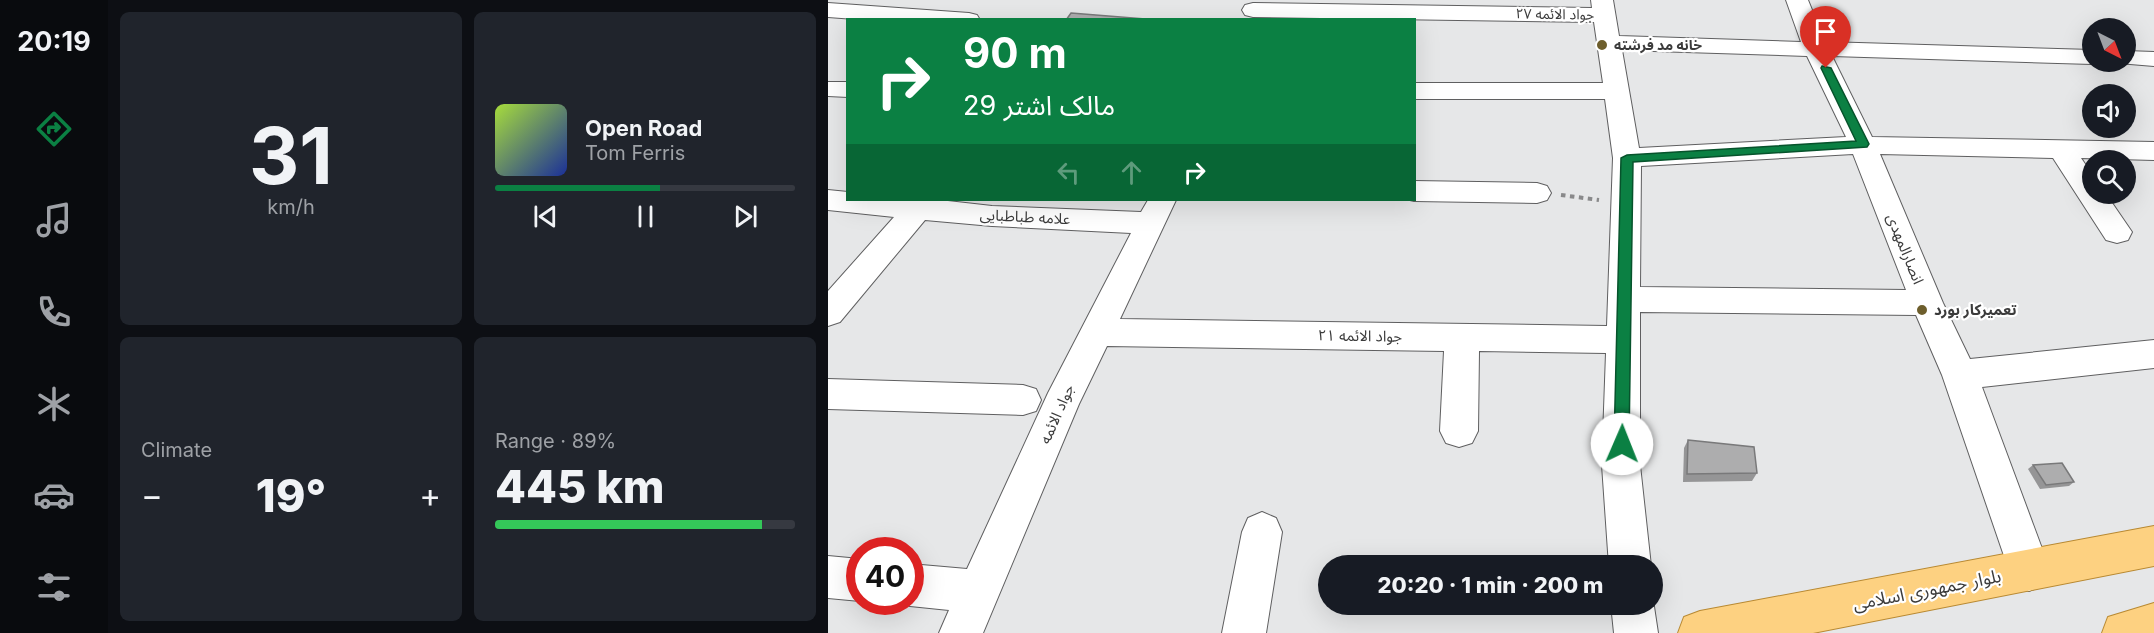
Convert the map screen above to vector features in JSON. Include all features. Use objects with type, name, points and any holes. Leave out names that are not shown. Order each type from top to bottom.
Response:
[{"type":"main road","name":"بلوار جمهوری اسلامی","points":[[1700,633],[2154,546]]},
{"type":"main road","points":[[2124,633],[2154,626]]},
{"type":"street","name":"انصارالمهدی","points":[[1797,0],[1816,50],[1863,144],[1927,303],[1960,375],[2029,570]]},
{"type":"street","points":[[828,10],[941,18]]},
{"type":"street","name":"جواد الائمه ۲۷","points":[[1253,10],[1606,19],[1718,46],[2082,57]]},
{"type":"street","points":[[1606,19],[1627,158],[1621,465],[1629,555]]},
{"type":"street","points":[[2136,58],[2154,59]]},
{"type":"street","points":[[828,88],[846,90]]},
{"type":"street","points":[[1416,91],[1617,91]]},
{"type":"street","points":[[1627,158],[1863,144],[2154,150]]},
{"type":"street","points":[[2060,148],[2117,232]]},
{"type":"street","points":[[1416,191],[1538,193]]},
{"type":"street","name":"علامه طباطبایی","points":[[828,200],[846,201]]},
{"type":"street","name":"علامه طباطبایی","points":[[859,201],[922,203],[992,216],[1156,211]]},
{"type":"street","points":[[992,216],[1052,207],[1072,201]]},
{"type":"street","points":[[828,313],[922,203]]},
{"type":"street","name":"جواد الائمه","points":[[961,633],[1056,415],[1156,211]]},
{"type":"street","points":[[1624,299],[1927,303]]},
{"type":"street","name":"جواد الائمه ۲۱","points":[[1095,332],[1624,340]]},
{"type":"street","points":[[1459,431],[1462,338]]},
{"type":"street","points":[[1960,375],[2154,354]]},
{"type":"street","points":[[828,394],[1023,400]]},
{"type":"street","points":[[1244,633],[1262,532]]},
{"type":"street","points":[[828,577],[846,579]]},
{"type":"street","points":[[924,586],[979,592]]},
{"type":"street","points":[[1634,615],[1636,633]]},
{"type":"path","points":[[1538,193],[1626,203]]},
{"type":"building","points":[[1071,13],[1133,18],[1067,18]]},
{"type":"building","points":[[1688,440],[1754,447],[1757,473],[1687,474]]},
{"type":"building","points":[[2062,463],[2074,482],[2046,485],[2033,465]]},
{"type":"place","name":"خانه مد فرشته","points":[[1602,45]]},
{"type":"place","name":"تعمیرکار بورد","points":[[1922,310]]},
{"type":"route","points":[[1622,444],[1627,158],[1863,144],[1826,68]]}]
